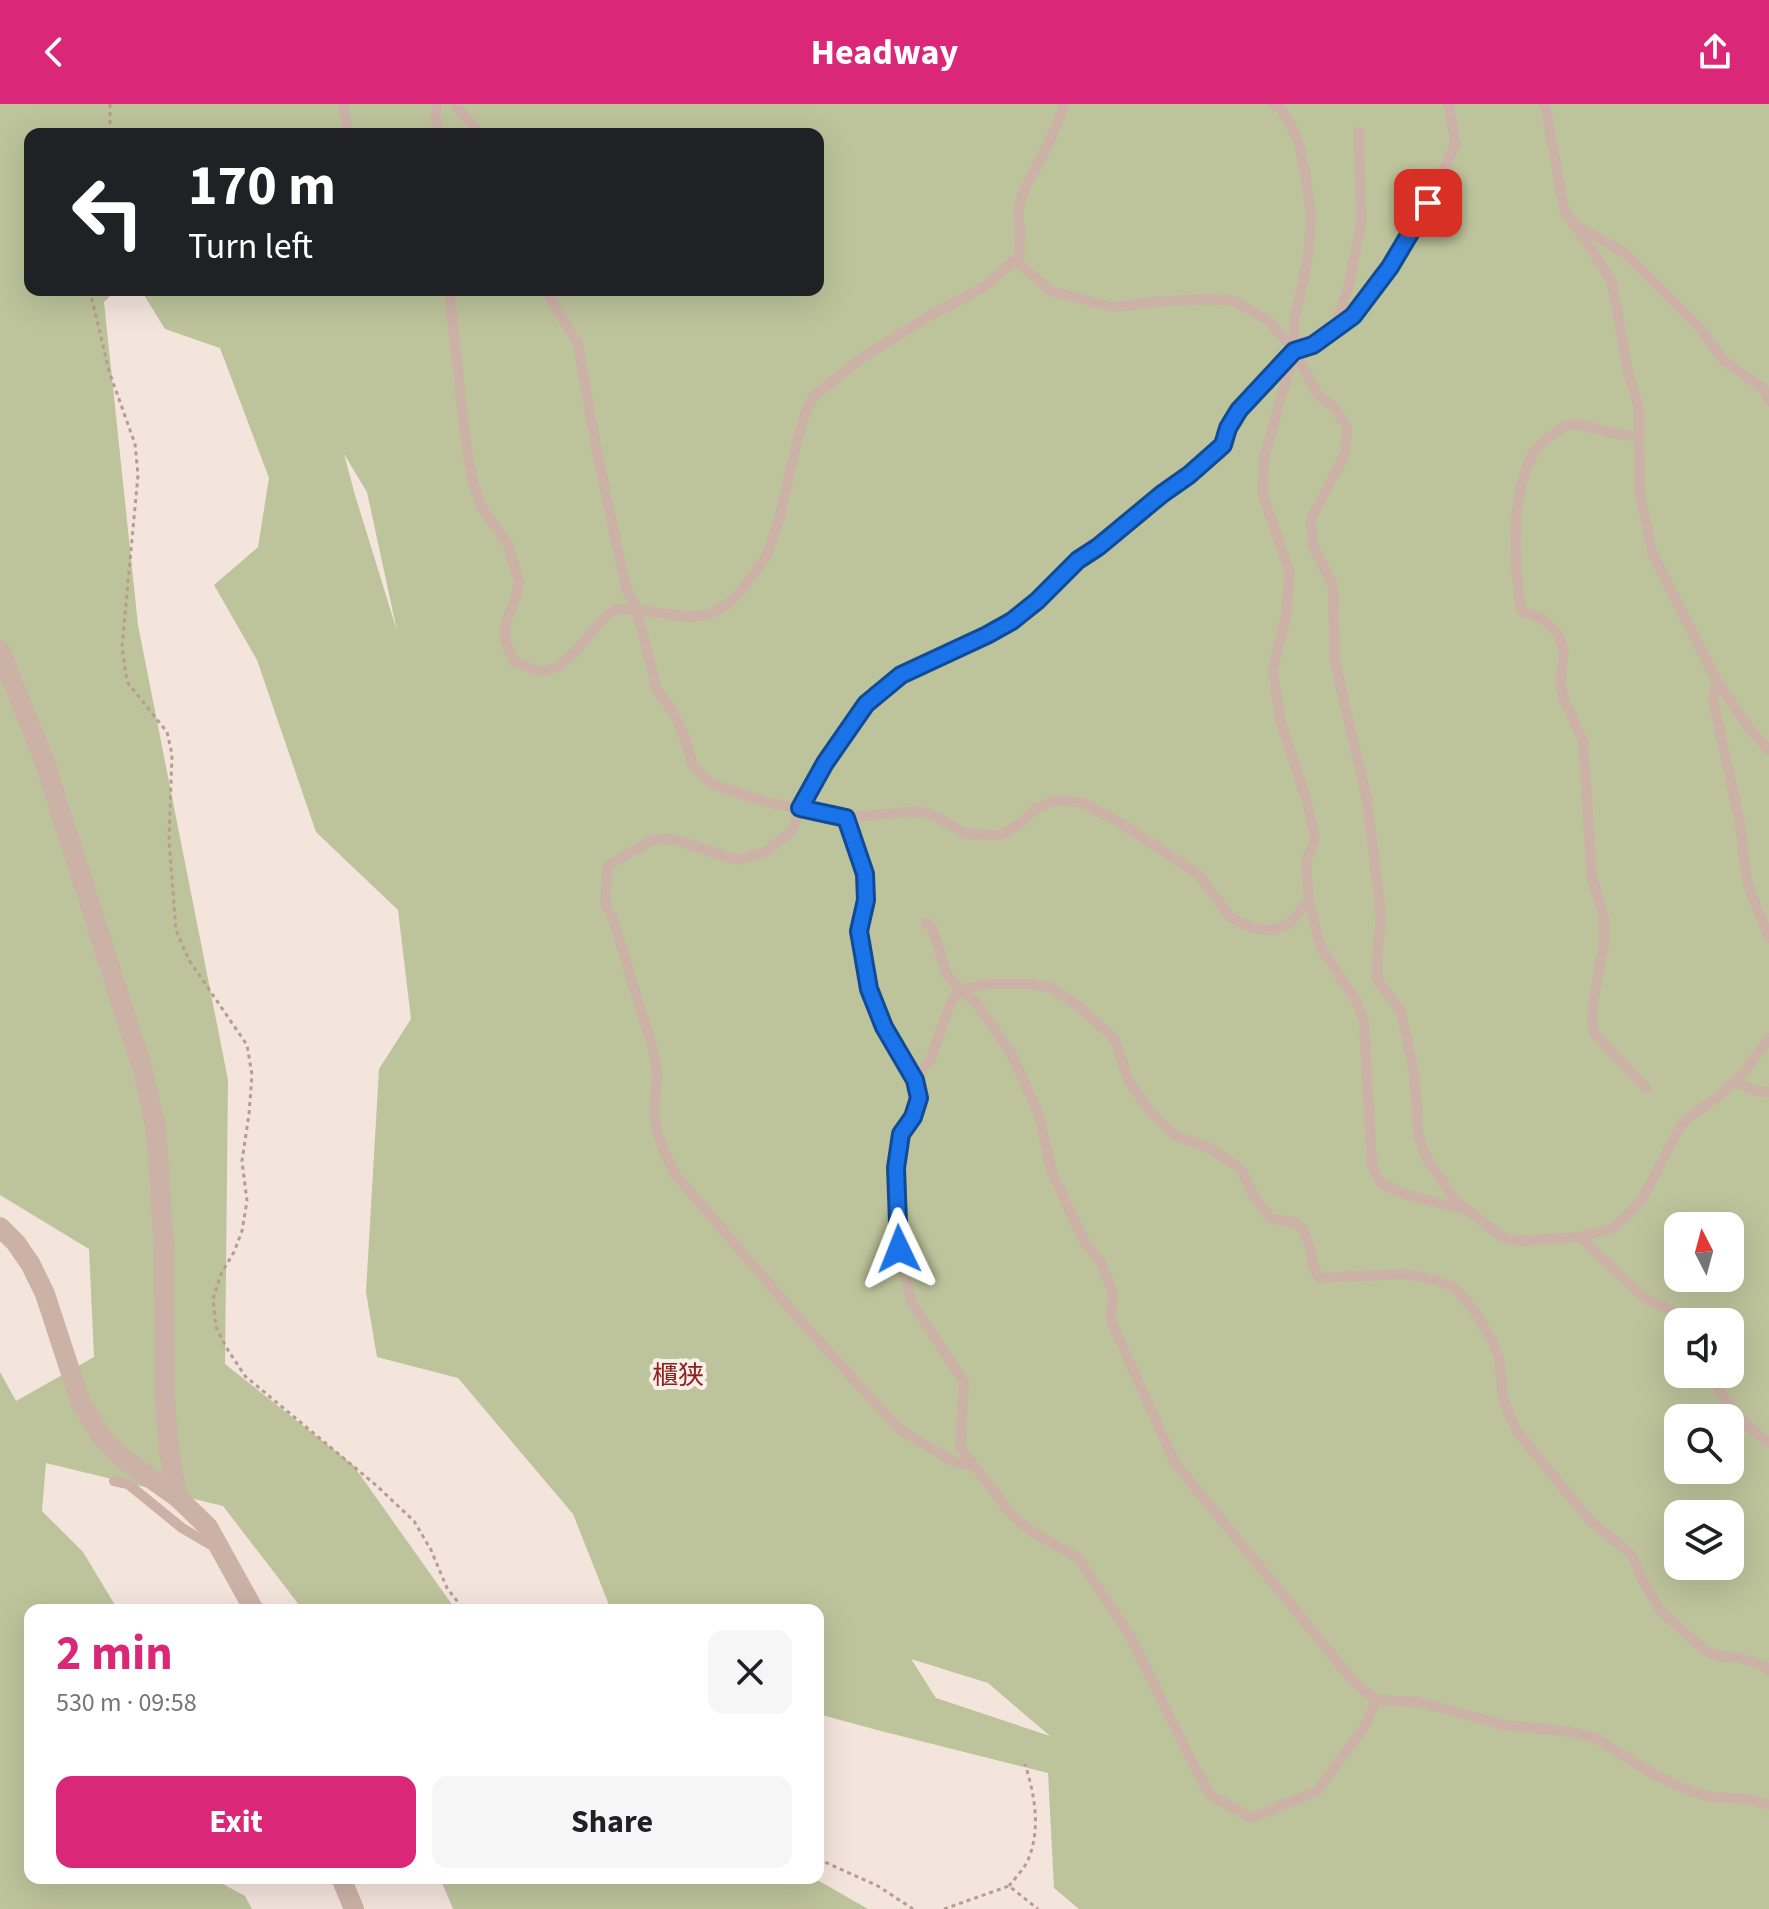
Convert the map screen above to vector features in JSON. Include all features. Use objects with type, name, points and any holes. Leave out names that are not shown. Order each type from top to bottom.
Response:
[{"type":"street","points":[[0,651],[44,760],[143,1071],[156,1129],[164,1247],[165,1399],[168,1444],[177,1497]]},
{"type":"street","points":[[0,1227],[31,1265],[45,1294],[80,1401],[101,1436],[134,1467],[177,1497],[208,1527],[251,1604]]},
{"type":"street","points":[[344,1884],[354,1909]]},
{"type":"lane","points":[[343,104],[348,128]]},
{"type":"lane","points":[[437,104],[435,118],[439,128]]},
{"type":"lane","points":[[455,104],[475,128]]},
{"type":"lane","points":[[1065,104],[1024,190],[1018,210],[1019,264],[1051,291],[1112,307],[1153,302],[1234,301],[1269,321],[1294,351],[1318,395],[1334,407],[1347,427],[1345,454],[1311,519],[1313,545],[1333,586],[1335,662],[1367,800],[1381,916],[1377,979],[1401,1012],[1415,1077],[1418,1133],[1426,1157],[1455,1200],[1502,1237],[1521,1241],[1580,1237],[1613,1228],[1643,1197],[1682,1123],[1736,1081],[1769,1038]]},
{"type":"lane","points":[[1274,104],[1281,109],[1297,137],[1311,215],[1308,258],[1294,322],[1294,351],[1264,458],[1263,496],[1289,570],[1287,612],[1273,670],[1280,719],[1309,809],[1315,839],[1306,862],[1309,901],[1320,946],[1357,1002],[1364,1022],[1372,1166],[1381,1183],[1403,1194],[1469,1211]]},
{"type":"lane","points":[[974,1466],[952,1461],[899,1429],[807,1328],[674,1173],[658,1137],[654,1112],[657,1074],[654,1053],[613,919],[605,904],[608,865],[653,840],[673,839],[737,860],[765,852],[792,831],[800,808],[825,763],[866,704],[901,675],[1012,621],[1078,560],[1223,445],[1228,428],[1239,410],[1294,351],[1313,345],[1353,316],[1390,267],[1428,203],[1456,143],[1448,104]]},
{"type":"lane","points":[[1545,104],[1564,210],[1612,283],[1629,376],[1639,408],[1640,494],[1652,553],[1717,681],[1747,726],[1769,750]]},
{"type":"lane","points":[[1333,330],[1349,285],[1361,224],[1359,132]]},
{"type":"lane","points":[[1574,225],[1625,253],[1700,328],[1724,361],[1763,388],[1769,401]]},
{"type":"lane","points":[[450,296],[473,483],[482,508],[508,544],[519,582],[505,625],[506,643],[515,662],[540,672],[558,667],[616,609],[689,617],[708,615],[725,606],[765,559],[779,520],[798,437],[814,396],[863,357],[984,287],[1019,256]]},
{"type":"lane","points":[[549,296],[578,344],[626,588],[637,610],[657,690],[673,712],[693,766],[712,784],[767,802],[846,818],[919,811],[937,817],[966,834],[1001,835],[1036,809],[1055,800],[1080,802],[1119,822],[1199,875],[1230,917],[1252,928],[1272,930],[1290,923],[1309,901]]},
{"type":"lane","points":[[1639,438],[1568,425],[1546,438],[1535,451],[1522,480],[1517,516],[1516,579],[1521,610],[1543,619],[1559,635],[1564,652],[1560,682],[1563,697],[1583,741],[1592,877],[1604,918],[1604,943],[1592,1018],[1594,1033],[1646,1088]]},
{"type":"lane","points":[[1717,681],[1713,700],[1740,823],[1747,883],[1769,938]]},
{"type":"lane","points":[[846,818],[865,874],[866,900],[859,931],[869,989],[884,1027],[915,1080],[919,1098],[913,1117],[901,1134],[896,1168],[899,1249],[912,1303],[964,1382],[960,1447],[1012,1515],[1032,1532],[1078,1558],[1129,1634],[1192,1762],[1211,1796],[1221,1803],[1252,1818],[1317,1791],[1363,1729],[1377,1700]]},
{"type":"lane","points":[[926,922],[933,930],[947,975],[975,1001],[1011,1053],[1038,1112],[1052,1173],[1085,1243],[1101,1263],[1113,1293],[1111,1321],[1175,1463],[1354,1682],[1377,1700],[1419,1702],[1504,1725],[1572,1732],[1596,1738],[1646,1770],[1684,1789],[1710,1797],[1754,1800],[1769,1805]]},
{"type":"lane","points":[[915,1080],[931,1058],[955,996],[968,988],[987,984],[1031,984],[1052,988],[1077,1005],[1113,1037],[1128,1080],[1150,1111],[1174,1135],[1211,1149],[1241,1169],[1253,1195],[1270,1218],[1297,1223],[1303,1229],[1319,1278],[1406,1274],[1437,1280],[1455,1288],[1473,1309],[1493,1342],[1499,1357],[1503,1399],[1516,1430],[1591,1522],[1630,1553],[1660,1610],[1703,1649],[1716,1656],[1740,1658],[1764,1666],[1769,1671]]},
{"type":"lane","points":[[1736,1081],[1755,1091],[1769,1092]]},
{"type":"lane","points":[[1580,1237],[1644,1298],[1666,1308]]},
{"type":"lane","points":[[1718,1388],[1736,1413],[1769,1443]]},
{"type":"lane","points":[[114,1481],[128,1484],[182,1528],[221,1551]]},
{"type":"path","points":[[110,104],[110,128]]},
{"type":"path","points":[[92,296],[109,371],[135,444],[138,475],[122,647],[127,682],[167,732],[172,754],[169,841],[176,930],[189,960],[247,1045],[252,1075],[242,1161],[247,1201],[242,1231],[221,1274],[213,1299],[216,1327],[245,1376],[377,1486],[414,1521],[431,1550],[447,1588],[459,1604]]},
{"type":"path","points":[[944,1909],[1009,1886],[1028,1862],[1035,1833],[1034,1797],[1025,1764]]},
{"type":"path","points":[[824,1862],[878,1886],[913,1909]]},
{"type":"path","points":[[1009,1886],[1038,1909]]},
{"type":"green space","points":[[0,104],[1769,104],[1769,1909],[1079,1909],[1054,1888],[1048,1773],[824,1716],[824,1604],[609,1604],[573,1514],[458,1378],[377,1357],[366,1292],[379,1069],[411,1019],[398,910],[316,832],[257,660],[214,585],[258,547],[269,478],[220,348],[165,329],[145,296],[824,296],[824,128],[24,128],[24,296],[110,296],[104,302],[138,625],[228,1080],[225,1364],[353,1465],[452,1604],[298,1604],[223,1506],[46,1463],[42,1511],[83,1552],[114,1604],[24,1604],[24,1884],[223,1884],[245,1896],[252,1909],[0,1909],[0,1372],[16,1401],[94,1357],[89,1249],[0,1195]],"holes":[[[344,454],[367,492],[397,631]],[[911,1659],[988,1683],[1050,1736],[936,1698]]]},
{"type":"green space","points":[[443,1884],[824,1884],[868,1909],[453,1909]]},
{"type":"district","name":"櫃狭","points":[[678,1375]]},
{"type":"route","points":[[899,1249],[896,1168],[901,1134],[913,1117],[919,1098],[915,1080],[884,1027],[869,989],[859,931],[866,900],[865,874],[846,818],[800,808],[825,763],[866,704],[901,675],[1012,621],[1078,560],[1223,445],[1228,428],[1239,410],[1294,351],[1313,345],[1353,316],[1390,267],[1428,203]]}]
